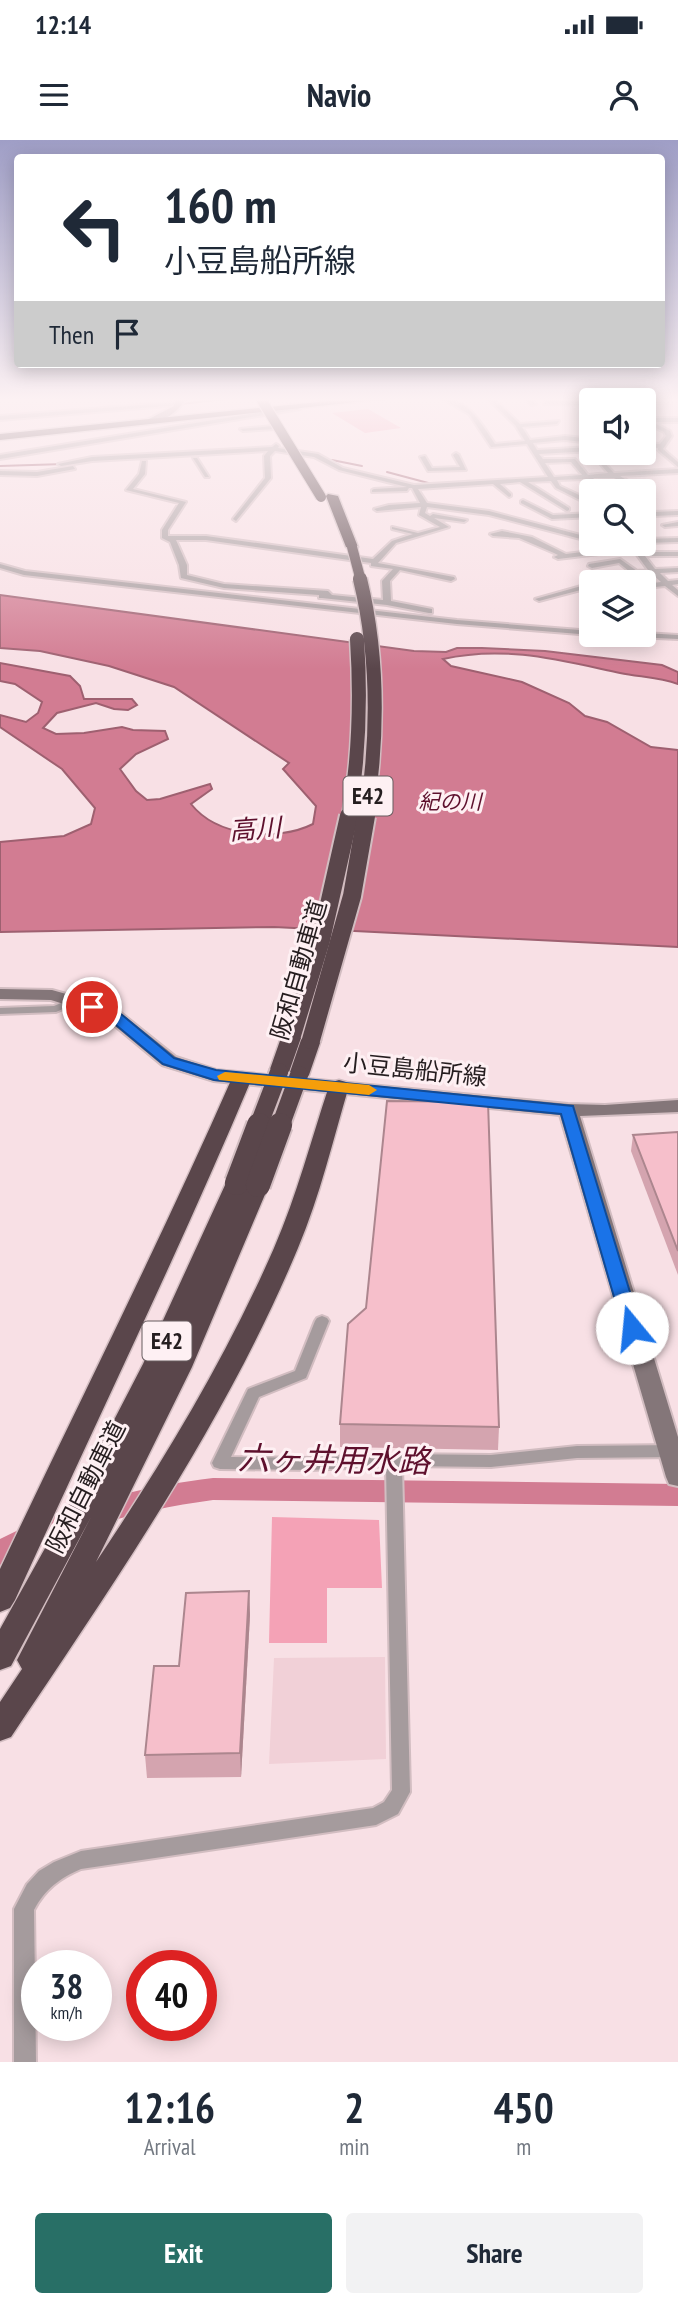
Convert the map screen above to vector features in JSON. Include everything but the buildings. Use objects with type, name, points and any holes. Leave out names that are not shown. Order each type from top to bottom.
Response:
[{"type":"highway","name":"阪和自動車道","points":[[320,489],[326,497]]},
{"type":"highway","name":"阪和自動車道","points":[[0,1725],[121,1487],[206,1310],[247,1184],[345,918],[361,847],[369,790],[374,703],[373,648],[367,606],[322,489]]},
{"type":"highway","points":[[0,1600],[127,1327],[180,1222],[242,1078]]},
{"type":"highway","points":[[0,1725],[166,1480],[231,1364],[287,1245],[339,1086]]},
{"type":"highway","name":"阪和自動車道","points":[[0,1657],[88,1496],[247,1184]]},
{"type":"main road","name":"小豆島船所線","points":[[0,994],[52,995],[75,1000],[115,1017],[169,1061],[214,1075],[568,1110],[605,1111],[678,1106]]},
{"type":"main road","points":[[568,1110],[674,1451],[678,1478]]},
{"type":"street","points":[[130,489],[183,502],[165,530],[165,538]]},
{"type":"street","points":[[236,519],[260,489]]},
{"type":"street","points":[[374,491],[405,489]]},
{"type":"street","points":[[414,489],[425,505]]},
{"type":"street","points":[[502,489],[509,495]]},
{"type":"street","points":[[534,489],[567,509]]},
{"type":"street","points":[[562,489],[579,498]]},
{"type":"street","points":[[553,498],[573,495]]},
{"type":"street","points":[[523,502],[552,517],[578,516]]},
{"type":"street","points":[[669,502],[678,511]]},
{"type":"street","points":[[421,514],[425,505]]},
{"type":"street","points":[[377,509],[425,505],[510,516],[579,536]]},
{"type":"street","points":[[421,514],[464,522],[468,511]]},
{"type":"street","points":[[656,514],[678,511]]},
{"type":"street","points":[[375,561],[394,542],[446,527],[421,514]]},
{"type":"street","points":[[665,525],[676,529]]},
{"type":"street","points":[[394,528],[422,534]]},
{"type":"street","points":[[493,534],[509,534],[553,548],[561,557],[579,555]]},
{"type":"street","points":[[165,538],[206,538],[375,561]]},
{"type":"street","points":[[165,538],[173,541],[183,565],[184,576],[224,586],[328,593],[330,596]]},
{"type":"street","points":[[656,541],[678,540]]},
{"type":"street","points":[[656,554],[678,554]]},
{"type":"street","points":[[641,556],[653,570]]},
{"type":"street","points":[[375,561],[374,564],[451,579]]},
{"type":"street","points":[[592,566],[620,561],[631,570]]},
{"type":"street","points":[[0,566],[24,573],[579,632]]},
{"type":"street","points":[[387,603],[386,581],[398,568]]},
{"type":"street","points":[[656,570],[678,570]]},
{"type":"street","points":[[656,573],[678,594]]},
{"type":"street","points":[[656,585],[678,582]]},
{"type":"street","points":[[539,599],[579,590]]},
{"type":"street","points":[[573,591],[579,593]]},
{"type":"street","points":[[205,593],[330,596],[387,603],[498,625]]},
{"type":"street","points":[[656,636],[678,635]]},
{"type":"street","points":[[0,1011],[56,1009],[75,1000]]},
{"type":"street","points":[[322,1321],[301,1374],[253,1393],[219,1463],[491,1461],[577,1452],[674,1451]]},
{"type":"street","points":[[25,2062],[24,1909],[34,1888],[58,1868],[81,1860],[376,1816],[391,1808],[401,1792],[394,1461]]},
{"type":"shaded area","points":[[272,1517],[379,1520],[382,1588],[327,1588],[327,1643],[269,1643]]},
{"type":"shaded area","points":[[385,1657],[386,1759],[269,1764],[274,1658]]},
{"type":"water","name":"紀の川","points":[[0,595],[414,651],[446,652],[457,648],[482,648],[545,651],[662,665],[678,672],[678,684],[532,656],[488,653],[443,659],[451,666],[522,682],[569,703],[585,716],[607,722],[651,747],[678,750],[678,947],[274,927],[0,932],[0,842],[64,836],[91,824],[95,808],[62,769],[0,727],[0,715],[26,722],[38,713],[42,702],[15,684],[0,681],[0,663],[70,676],[80,686],[84,699],[132,699],[137,705],[128,710],[96,703],[57,713],[43,728],[56,734],[122,727],[165,731],[168,739],[136,754],[120,769],[136,791],[147,800],[160,799],[210,784],[212,789],[191,804],[202,815],[232,830],[265,834],[298,830],[313,824],[316,806],[283,769],[289,763],[174,687],[109,666],[40,651],[0,648]]},
{"type":"waterway","name":"六ヶ井用水路","points":[[0,1553],[48,1530],[104,1511],[161,1497],[213,1489],[678,1495]]},
{"type":"slow traffic","points":[[225,1076],[369,1090]]},
{"type":"route","points":[[92,1007],[115,1017],[169,1061],[214,1075],[568,1110],[632,1328]]},
{"type":"water label","name":"高川","points":[[255,829]]}]
